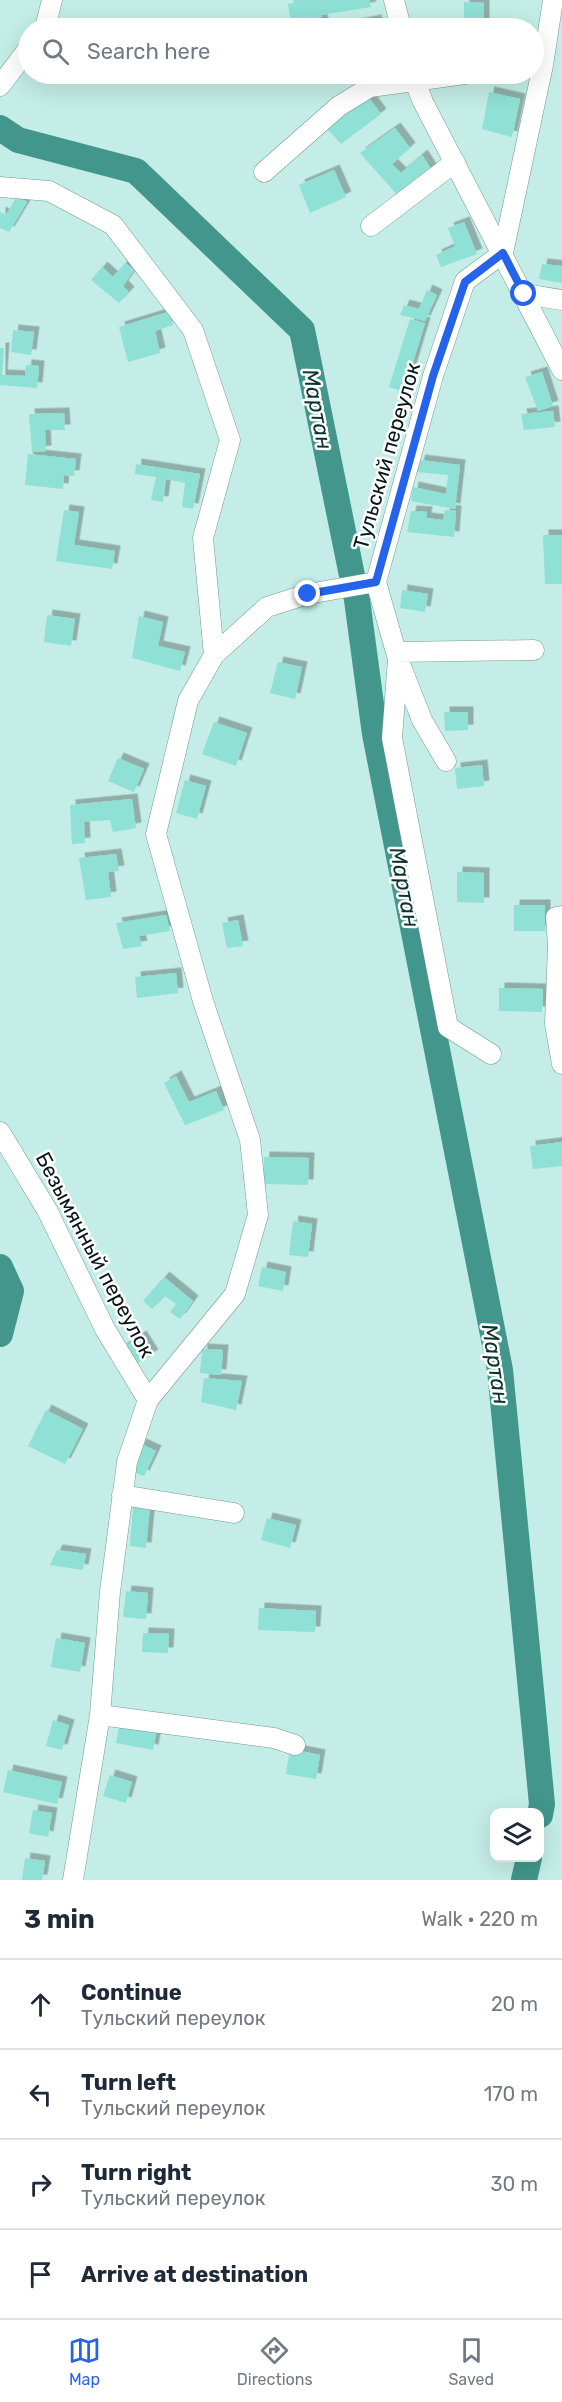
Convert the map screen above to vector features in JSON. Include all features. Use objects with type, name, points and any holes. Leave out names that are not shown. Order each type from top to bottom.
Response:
[{"type":"street","points":[[48,18],[52,0]]},
{"type":"street","points":[[394,0],[398,18]]},
{"type":"street","points":[[544,51],[557,21],[553,0]]},
{"type":"street","points":[[0,86],[18,63]]},
{"type":"street","points":[[264,172],[339,106],[370,87],[382,84]]},
{"type":"street","points":[[417,84],[562,370]]},
{"type":"street","points":[[503,253],[534,84]]},
{"type":"street","points":[[371,226],[455,162]]},
{"type":"street","points":[[0,187],[49,191],[114,225],[193,330],[230,440],[203,538],[214,655]]},
{"type":"street","name":"Тульский переулок","points":[[148,1400],[235,1294],[258,1215],[250,1140],[202,1001],[156,834],[188,701],[214,655],[267,608],[308,594],[376,582],[433,376],[465,282],[503,253]]},
{"type":"street","points":[[524,294],[562,300]]},
{"type":"street","points":[[376,582],[397,655],[422,720],[446,761]]},
{"type":"street","points":[[397,655],[534,650]]},
{"type":"street","points":[[397,655],[392,738],[448,1027],[491,1054]]},
{"type":"street","points":[[562,916],[556,917],[558,946],[555,1024],[562,1064]]},
{"type":"street","name":"Безымянный переулок","points":[[0,1132],[47,1210],[105,1329],[148,1400]]},
{"type":"street","points":[[73,1880],[100,1715],[110,1592],[127,1462],[148,1400]]},
{"type":"street","points":[[123,1495],[234,1513]]},
{"type":"street","points":[[100,1715],[274,1738],[295,1745]]},
{"type":"building","points":[[294,0],[369,0],[371,7],[321,15],[322,18],[290,18],[288,4],[295,3]]},
{"type":"building","points":[[464,2],[484,3],[484,18],[464,18]]},
{"type":"building","points":[[489,92],[520,99],[512,137],[482,129]]},
{"type":"building","points":[[366,94],[381,114],[341,144],[324,125]]},
{"type":"building","points":[[395,128],[410,148],[392,164],[401,173],[422,155],[433,172],[400,198],[360,153]]},
{"type":"building","points":[[334,170],[346,197],[310,213],[299,185]]},
{"type":"building","points":[[17,196],[27,202],[9,232],[0,228],[0,212],[6,215]]},
{"type":"building","points":[[464,222],[477,254],[441,267],[436,255],[455,246],[448,228]]},
{"type":"building","points":[[125,263],[134,270],[123,286],[129,292],[119,303],[91,280],[102,267],[113,277]]},
{"type":"building","points":[[542,264],[562,266],[562,283],[539,279]]},
{"type":"building","points":[[427,290],[437,295],[425,321],[400,315],[404,305],[419,309]]},
{"type":"building","points":[[168,312],[173,325],[155,331],[160,353],[128,362],[119,327]]},
{"type":"building","points":[[410,319],[425,323],[404,392],[389,387]]},
{"type":"building","points":[[13,330],[34,332],[31,355],[11,352]]},
{"type":"building","points":[[0,348],[4,348],[2,375],[25,376],[26,365],[39,366],[37,388],[0,385]]},
{"type":"building","points":[[542,372],[553,406],[538,411],[525,377]]},
{"type":"building","points":[[553,411],[555,427],[524,430],[521,414]]},
{"type":"building","points":[[64,413],[65,430],[45,430],[46,451],[32,452],[29,414]]},
{"type":"building","points":[[28,454],[76,459],[74,476],[64,475],[63,489],[25,485]]},
{"type":"building","points":[[420,460],[460,465],[455,509],[411,501],[413,487],[446,494],[448,475],[416,472]]},
{"type":"building","points":[[136,464],[200,474],[193,509],[182,507],[185,483],[166,479],[163,502],[151,500],[156,477],[135,474]]},
{"type":"building","points":[[64,510],[79,512],[74,545],[115,551],[112,569],[56,561]]},
{"type":"building","points":[[445,510],[456,511],[454,537],[407,532],[411,511],[427,512],[426,518],[443,520]]},
{"type":"building","points":[[543,535],[562,535],[562,584],[545,584]]},
{"type":"building","points":[[402,590],[428,594],[425,612],[400,608]]},
{"type":"building","points":[[47,615],[75,619],[71,646],[44,642]]},
{"type":"building","points":[[139,616],[163,622],[158,646],[185,652],[180,671],[132,658]]},
{"type":"building","points":[[278,662],[302,667],[295,699],[270,693]]},
{"type":"building","points":[[444,712],[468,712],[468,730],[445,731]]},
{"type":"building","points":[[214,722],[247,733],[236,766],[202,754]]},
{"type":"building","points":[[118,758],[144,769],[134,792],[108,781]]},
{"type":"building","points":[[482,765],[484,786],[457,789],[455,768]]},
{"type":"building","points":[[185,780],[206,786],[197,819],[176,813]]},
{"type":"building","points":[[132,799],[136,828],[113,832],[110,820],[84,822],[85,843],[72,844],[70,805]]},
{"type":"building","points":[[116,854],[119,871],[108,872],[111,897],[86,900],[79,858]]},
{"type":"building","points":[[457,872],[484,873],[484,903],[457,902]]},
{"type":"building","points":[[514,905],[545,905],[545,931],[514,931]]},
{"type":"building","points":[[166,915],[170,931],[139,936],[142,946],[123,949],[116,923]]},
{"type":"building","points":[[238,920],[243,946],[227,948],[222,923]]},
{"type":"building","points":[[176,973],[178,993],[137,998],[135,977]]},
{"type":"building","points":[[499,988],[543,989],[542,1012],[499,1011]]},
{"type":"building","points":[[176,1076],[189,1102],[216,1091],[224,1110],[185,1125],[164,1083]]},
{"type":"building","points":[[562,1142],[562,1166],[533,1169],[530,1146]]},
{"type":"building","points":[[264,1157],[309,1158],[308,1185],[263,1184]]},
{"type":"building","points":[[293,1221],[312,1224],[308,1257],[289,1255]]},
{"type":"building","points":[[262,1267],[286,1272],[283,1291],[258,1286]]},
{"type":"building","points":[[164,1277],[193,1301],[180,1319],[170,1312],[176,1304],[165,1296],[152,1309],[143,1301]]},
{"type":"building","points":[[141,1336],[153,1355],[131,1366],[121,1349]]},
{"type":"building","points":[[202,1349],[223,1350],[221,1375],[200,1373]]},
{"type":"building","points":[[204,1378],[242,1381],[236,1410],[201,1402]]},
{"type":"building","points":[[46,1410],[83,1429],[65,1464],[28,1446]]},
{"type":"building","points":[[141,1444],[156,1451],[144,1476],[129,1470]]},
{"type":"building","points":[[133,1504],[150,1506],[146,1548],[130,1546]]},
{"type":"building","points":[[267,1518],[296,1525],[290,1548],[261,1540]]},
{"type":"building","points":[[57,1550],[86,1554],[83,1570],[50,1565]]},
{"type":"building","points":[[126,1591],[148,1593],[146,1619],[123,1617]]},
{"type":"building","points":[[259,1608],[316,1611],[315,1632],[258,1630]]},
{"type":"building","points":[[143,1633],[169,1634],[168,1653],[142,1652]]},
{"type":"building","points":[[56,1638],[85,1643],[80,1672],[51,1667]]},
{"type":"building","points":[[53,1720],[69,1725],[62,1750],[46,1746]]},
{"type":"building","points":[[120,1722],[157,1729],[153,1750],[116,1743]]},
{"type":"building","points":[[290,1749],[320,1755],[316,1779],[286,1774]]},
{"type":"building","points":[[8,1770],[62,1782],[57,1804],[3,1792]]},
{"type":"building","points":[[110,1775],[132,1782],[126,1803],[103,1796]]},
{"type":"building","points":[[33,1810],[52,1813],[48,1837],[29,1833]]},
{"type":"building","points":[[25,1858],[45,1861],[42,1880],[22,1880]]},
{"type":"waterway","name":"Мартан","points":[[0,128],[18,140],[136,171],[302,330],[357,600],[375,734],[500,1370],[541,1808]]},
{"type":"waterway","points":[[0,1267],[11,1291],[0,1334]]},
{"type":"waterway","name":"Мартан","points":[[524,1880],[528,1862]]},
{"type":"route","points":[[308,594],[376,582],[402,495],[433,376],[465,282],[503,253],[524,294]]}]
